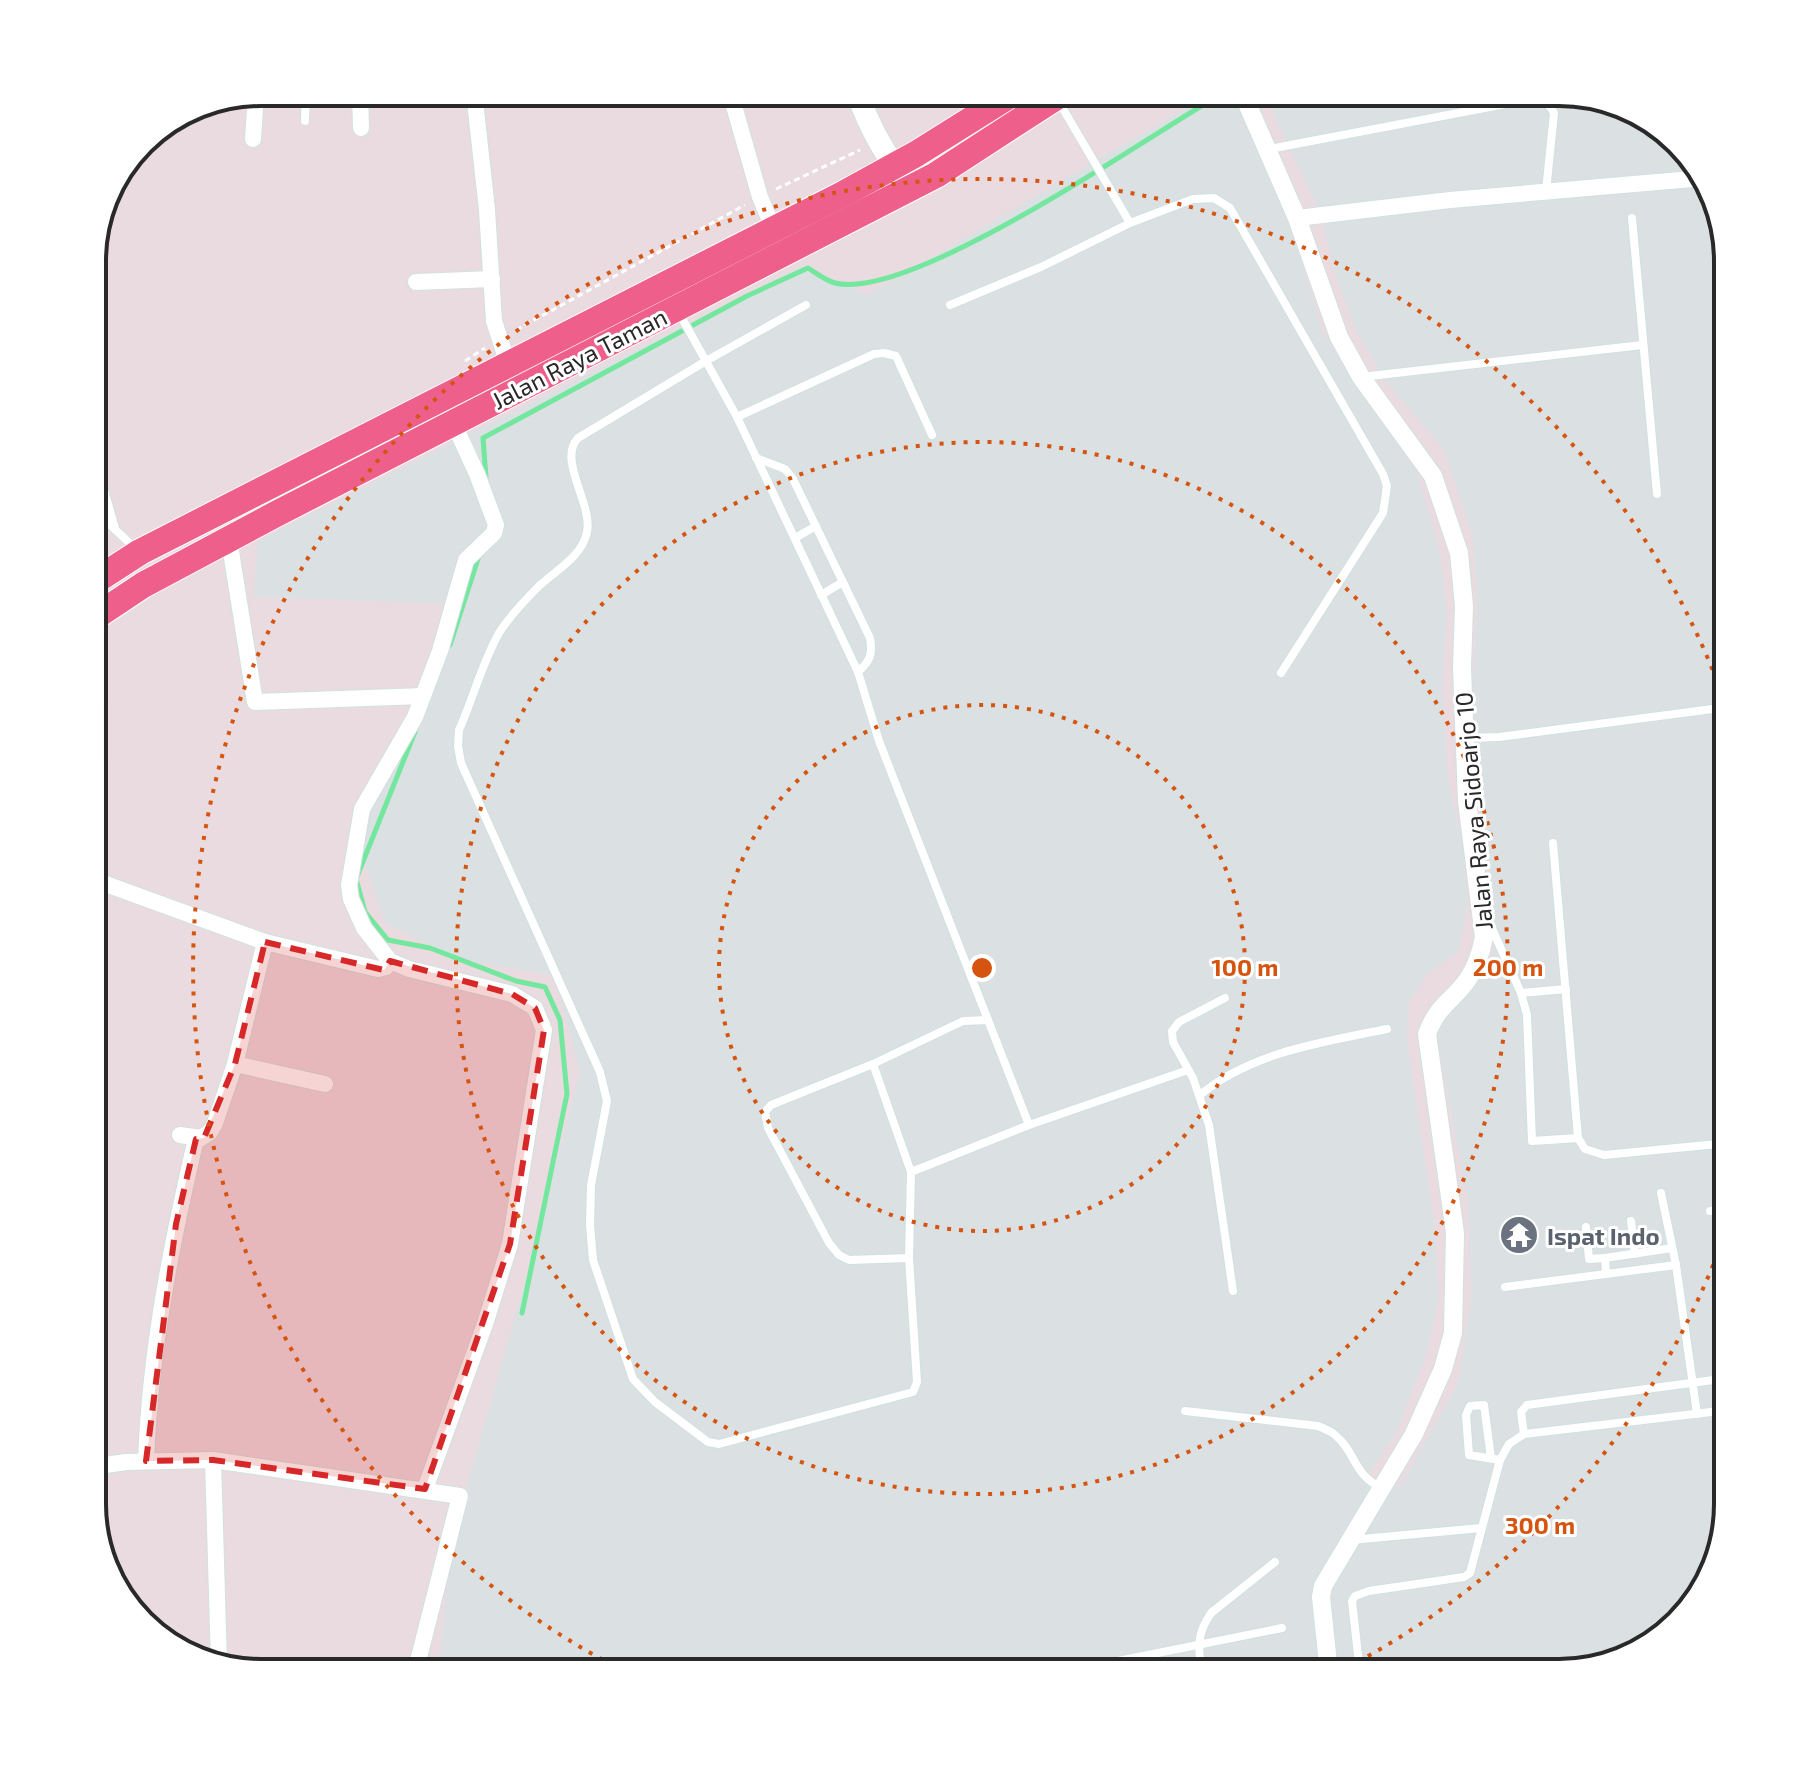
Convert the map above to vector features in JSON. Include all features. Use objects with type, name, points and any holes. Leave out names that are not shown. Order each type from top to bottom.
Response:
[{"type":"highway","name":"Jalan Raya Taman","points":[[106,610],[143,585],[453,422],[679,311],[803,233],[905,160],[992,106]]},
{"type":"highway","name":"Jalan Raya Taman","points":[[106,574],[140,552],[775,227],[803,233],[936,175],[1043,106]]},
{"type":"main road","points":[[863,106],[878,142],[905,160],[911,187]]},
{"type":"street","points":[[253,139],[255,106]]},
{"type":"street","points":[[360,106],[361,128]]},
{"type":"street","points":[[476,106],[487,210],[494,321],[508,364]]},
{"type":"street","points":[[734,106],[760,197],[775,227]]},
{"type":"street","name":"Jalan Raya Sidoarjo 10","points":[[1249,106],[1297,218],[1334,325],[1361,377],[1433,476],[1459,553],[1464,606],[1463,738],[1467,801],[1484,937],[1480,958],[1468,980],[1434,1014],[1427,1034],[1455,1233],[1453,1333],[1443,1369],[1420,1421],[1323,1586],[1321,1597],[1328,1659]]},
{"type":"street","points":[[1297,218],[1690,179]]},
{"type":"street","points":[[416,282],[492,279]]},
{"type":"street","points":[[428,1489],[510,1244],[544,1030],[535,1008],[512,994],[409,969],[390,961],[364,928],[351,899],[349,871],[362,809],[406,735],[423,696],[440,651],[466,560],[494,533],[496,525],[453,422]]},
{"type":"street","points":[[229,539],[255,702],[423,696]]},
{"type":"street","points":[[106,884],[265,942],[378,969],[386,967],[390,961]]},
{"type":"street","points":[[146,1461],[150,1389],[188,1137],[205,1137],[215,1123],[235,1064],[265,942]]},
{"type":"street","points":[[235,1064],[325,1084]]},
{"type":"street","points":[[213,1460],[214,1652]]},
{"type":"street","points":[[106,1465],[146,1461],[213,1460],[460,1496],[419,1659]]},
{"type":"lane","points":[[305,121],[306,106]]},
{"type":"lane","points":[[1066,106],[1130,223]]},
{"type":"lane","points":[[1269,149],[1495,106]]},
{"type":"lane","points":[[1546,191],[1554,113],[1551,106]]},
{"type":"lane","points":[[950,305],[1041,267],[1130,223],[1193,199],[1214,198],[1230,208],[1383,474],[1387,486],[1383,513],[1281,673]]},
{"type":"lane","points":[[1632,218],[1657,494]]},
{"type":"lane","points":[[806,305],[706,361],[571,445],[587,519],[587,533],[565,567],[540,585],[498,635],[459,730],[461,763],[600,1072],[607,1101],[591,1185],[593,1260],[633,1379],[655,1402],[708,1442],[719,1444],[913,1392],[917,1382],[909,1258],[911,1172],[873,1064]]},
{"type":"lane","points":[[679,311],[737,417],[858,672],[879,741],[1029,1125]]},
{"type":"lane","points":[[1361,377],[1642,345]]},
{"type":"lane","points":[[737,417],[874,354],[884,353],[896,356],[932,435]]},
{"type":"lane","points":[[756,458],[785,469],[793,479],[870,638],[873,653],[858,672]]},
{"type":"lane","points":[[106,497],[115,528]]},
{"type":"lane","points":[[106,520],[140,552]]},
{"type":"lane","points":[[795,538],[816,526]]},
{"type":"lane","points":[[821,595],[843,582]]},
{"type":"lane","points":[[1463,738],[1499,737],[1714,709]]},
{"type":"lane","points":[[1553,843],[1578,1138],[1585,1149],[1604,1155],[1714,1144]]},
{"type":"lane","points":[[1481,903],[1521,993],[1527,1015],[1531,1139],[1534,1142],[1578,1138]]},
{"type":"lane","points":[[1521,993],[1566,989]]},
{"type":"lane","points":[[1225,998],[1179,1022],[1172,1031],[1173,1042],[1200,1095],[1209,1125],[1233,1291]]},
{"type":"lane","points":[[909,1258],[849,1260],[839,1255],[829,1243],[765,1120],[765,1112],[771,1105],[873,1064],[963,1021],[988,1020]]},
{"type":"lane","points":[[1200,1095],[1229,1074],[1265,1059],[1311,1045],[1387,1029]]},
{"type":"lane","points":[[911,1172],[1029,1125],[1188,1070]]},
{"type":"lane","points":[[1661,1193],[1676,1265],[1697,1414]]},
{"type":"lane","points":[[1710,1211],[1714,1211]]},
{"type":"lane","points":[[1631,1221],[1635,1254]]},
{"type":"lane","points":[[1586,1227],[1589,1259],[1672,1248]]},
{"type":"lane","points":[[1605,1258],[1606,1272]]},
{"type":"lane","points":[[1505,1287],[1676,1265]]},
{"type":"lane","points":[[1524,1434],[1521,1412],[1527,1405],[1714,1380]]},
{"type":"lane","points":[[1358,1659],[1352,1601],[1355,1596],[1369,1591],[1464,1577],[1470,1573],[1495,1459],[1484,1405],[1470,1406],[1466,1415],[1469,1455],[1495,1459]]},
{"type":"lane","points":[[1185,1411],[1318,1426],[1335,1435],[1368,1482],[1382,1488]]},
{"type":"lane","points":[[1495,1459],[1524,1434],[1714,1412]]},
{"type":"lane","points":[[1351,1540],[1481,1528]]},
{"type":"lane","points":[[1200,1659],[1197,1645],[1211,1613],[1275,1562]]},
{"type":"lane","points":[[1128,1659],[1282,1628]]},
{"type":"path","points":[[460,363],[760,197],[878,142]]},
{"type":"highlighted area","points":[[265,942],[384,970],[390,961],[512,994],[535,1008],[544,1030],[510,1244],[425,1489],[213,1460],[146,1461],[176,1224],[196,1139],[204,1138],[235,1064]]},
{"type":"shaded area","points":[[1189,106],[1237,106],[1284,202],[1322,331],[1363,397],[1417,472],[1440,551],[1447,613],[1442,692],[1448,779],[1464,852],[1468,904],[1459,951],[1426,975],[1409,1002],[1407,1041],[1435,1230],[1439,1297],[1426,1356],[1396,1433],[1366,1478],[1400,1487],[1458,1383],[1471,1300],[1468,1205],[1436,1028],[1443,1012],[1485,973],[1494,950],[1471,704],[1477,606],[1473,538],[1444,450],[1385,381],[1356,330],[1336,278],[1320,212],[1270,106],[1579,107],[1609,114],[1636,127],[1661,145],[1688,175],[1706,211],[1714,251],[1714,1514],[1706,1554],[1688,1590],[1645,1633],[1609,1651],[1569,1659],[440,1659],[450,1545],[529,1267],[580,1072],[555,976],[455,958],[385,923],[357,841],[452,604],[253,597],[258,541],[802,266],[867,295]]},
{"type":"waterway","points":[[486,478],[483,438],[747,296],[808,268],[835,283],[871,282],[918,267],[973,242],[1031,210],[1202,106]]},
{"type":"waterway","points":[[450,645],[479,556]]},
{"type":"waterway","points":[[415,732],[356,879],[365,912],[388,940],[430,948],[516,981],[545,987],[560,1020],[567,1094],[522,1313]]},
{"type":"place","name":"Ispat Indo","points":[[1519,1235]]}]
